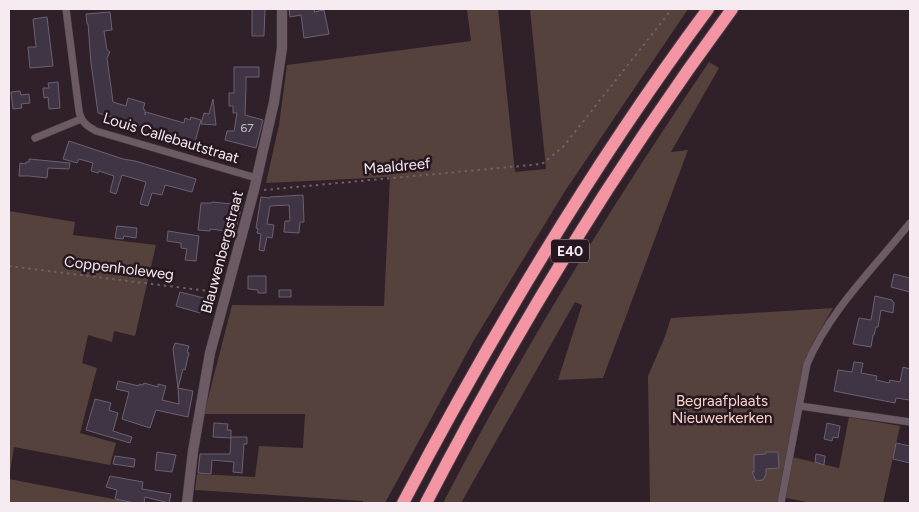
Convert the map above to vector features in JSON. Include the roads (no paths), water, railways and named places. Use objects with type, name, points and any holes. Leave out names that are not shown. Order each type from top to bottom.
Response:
[{"type":"highway","name":"E40","points":[[403,503],[455,404],[518,295],[601,163],[708,9]]},
{"type":"highway","name":"E40","points":[[426,503],[472,415],[542,295],[619,172],[690,66],[732,9]]},
{"type":"street","name":"Louis Callebautstraat","points":[[66,9],[68,37],[80,119],[96,131],[256,178]]},
{"type":"street","name":"Blauwenbergstraat","points":[[187,503],[200,401],[210,354],[254,190],[274,102],[282,48],[282,9]]},
{"type":"street","name":"Louis Callebautstraat","points":[[35,138],[80,119]]},
{"type":"street","points":[[781,503],[808,364],[814,349],[844,302],[910,223]]},
{"type":"street","points":[[800,406],[910,422]]},
{"type":"park label","name":"Begraafplaats Nieuwerkerken","points":[[722,410]]}]
